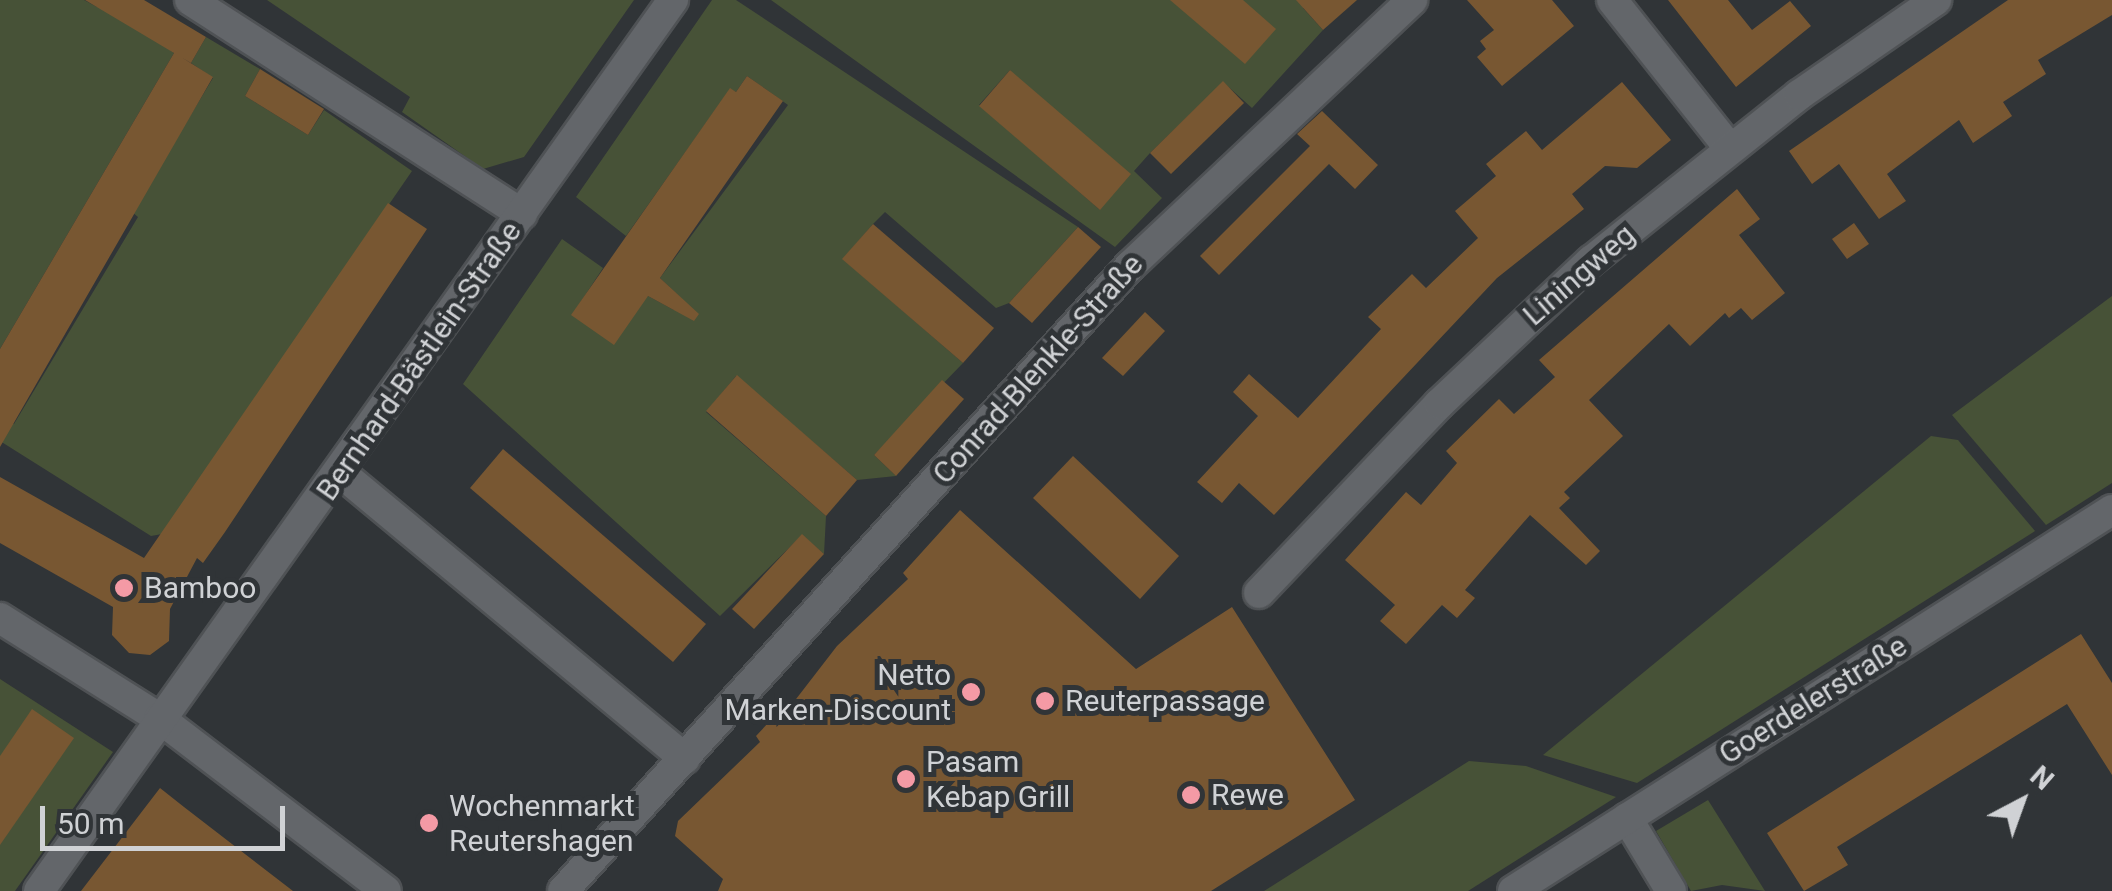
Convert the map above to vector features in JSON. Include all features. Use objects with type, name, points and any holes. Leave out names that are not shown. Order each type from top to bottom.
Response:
[{"type":"street","points":[[190,0],[522,214]]},
{"type":"street","name":"Bernhard-Bästlein-Straße","points":[[39,891],[159,718],[341,473],[673,0]]},
{"type":"street","name":"Conrad-Blenkle-Straße","points":[[564,891],[1130,266],[1412,0]]},
{"type":"street","points":[[1612,0],[1730,149]]},
{"type":"street","name":"Liningweg","points":[[1258,593],[1438,404],[1591,261],[1730,149],[1936,0]]},
{"type":"street","points":[[341,473],[685,759]]},
{"type":"street","name":"Goerdelerstraße","points":[[1513,891],[2110,516]]},
{"type":"street","points":[[0,618],[159,718],[386,891]]},
{"type":"street","points":[[1627,818],[1672,891]]},
{"type":"green space","points":[[0,0],[84,0],[97,7],[101,0],[174,53],[0,349]]},
{"type":"green space","points":[[267,0],[634,0],[524,157],[483,169],[402,112],[410,97]]},
{"type":"green space","points":[[712,0],[736,0],[1078,227],[1009,303],[996,308],[885,212],[873,224],[843,259],[963,363],[874,455],[896,476],[857,480],[736,376],[706,412],[826,516],[824,554],[802,535],[720,616],[463,384],[562,239],[603,268],[572,315],[648,296],[674,310],[682,299],[660,278],[788,105],[747,76],[736,92],[730,89],[626,236],[576,197]]},
{"type":"green space","points":[[771,0],[1311,0],[1303,8],[1323,30],[1252,108],[1223,82],[1134,171],[1162,198],[1115,247]],"holes":[[[1010,70],[1100,210],[979,105]]]},
{"type":"green space","points":[[206,37],[260,69],[245,96],[308,135],[324,110],[412,171],[162,534],[151,536],[0,441],[0,417],[14,424],[138,217],[132,212],[213,78],[191,63]]},
{"type":"green space","points":[[2112,296],[2112,483],[2046,525],[1952,415]]},
{"type":"green space","points":[[1931,436],[1958,440],[2035,531],[1637,783],[1543,755]]},
{"type":"green space","points":[[0,679],[113,752],[15,891],[0,891]]},
{"type":"green space","points":[[1469,761],[1526,766],[1616,797],[1468,891],[1264,891]]},
{"type":"green space","points":[[1708,800],[1765,891],[1722,885],[1691,891],[1656,831]]},
{"type":"building","points":[[85,0],[144,0],[206,37],[191,63],[181,57],[213,77],[0,447],[0,349],[174,53]]},
{"type":"building","points":[[1170,0],[1243,0],[1276,29],[1245,64]]},
{"type":"building","points":[[1296,0],[1357,0],[1323,30]]},
{"type":"building","points":[[1467,0],[1552,0],[1574,26],[1502,86],[1477,57],[1486,49],[1480,41],[1494,30]]},
{"type":"building","points":[[1668,0],[1728,0],[1752,30],[1790,1],[1811,26],[1736,87]]},
{"type":"building","points":[[2008,0],[2112,0],[2112,15],[2038,60],[2046,74],[2003,102],[2012,116],[1973,143],[1959,120],[1887,174],[1906,201],[1879,219],[1839,164],[1812,184],[1789,151]]},
{"type":"building","points":[[260,69],[324,109],[308,135],[245,96]]},
{"type":"building","points":[[1010,70],[1131,174],[1100,210],[979,106]]},
{"type":"building","points":[[747,76],[783,101],[660,278],[699,314],[694,321],[648,296],[614,345],[571,315],[730,88],[736,92]]},
{"type":"building","points":[[1223,81],[1244,103],[1171,174],[1150,153]]},
{"type":"building","points":[[1622,82],[1671,140],[1637,168],[1605,166],[1572,194],[1584,209],[1497,278],[1274,515],[1239,483],[1222,503],[1197,482],[1258,416],[1233,392],[1249,374],[1298,418],[1381,329],[1368,317],[1412,274],[1426,288],[1478,238],[1455,211],[1496,176],[1486,164],[1526,131],[1542,150]]},
{"type":"building","points":[[1322,111],[1378,165],[1355,189],[1329,164],[1219,275],[1200,256],[1310,146],[1297,134]]},
{"type":"building","points":[[1737,189],[1760,219],[1739,235],[1785,293],[1752,320],[1741,308],[1729,318],[1725,313],[1690,346],[1669,324],[1589,400],[1623,436],[1564,492],[1570,498],[1559,508],[1600,551],[1586,565],[1530,515],[1465,590],[1475,598],[1457,618],[1442,605],[1406,644],[1380,621],[1395,605],[1345,560],[1406,492],[1421,505],[1457,463],[1446,451],[1499,399],[1514,414],[1555,377],[1539,360]]},
{"type":"building","points":[[388,203],[427,229],[225,532],[203,563],[197,558],[170,609],[169,641],[150,655],[129,653],[112,635],[113,607],[0,543],[0,477],[144,558]]},
{"type":"building","points":[[1854,223],[1869,244],[1847,259],[1832,239]]},
{"type":"building","points":[[873,224],[994,328],[963,363],[842,259]]},
{"type":"building","points":[[1078,227],[1101,247],[1032,323],[1009,303]]},
{"type":"building","points":[[1145,312],[1165,331],[1123,376],[1102,358]]},
{"type":"building","points":[[737,375],[857,480],[826,516],[706,411]]},
{"type":"building","points":[[942,380],[964,399],[896,476],[874,455]]},
{"type":"building","points":[[503,449],[706,624],[673,662],[470,488]]},
{"type":"building","points":[[1073,456],[1179,556],[1140,599],[1033,498]]},
{"type":"building","name":"Reuterpassage","points":[[960,510],[1136,669],[1232,607],[1355,800],[1211,891],[718,891],[723,879],[675,836],[678,821],[760,742],[756,736],[769,722],[776,725],[837,646],[908,579],[903,573]]},
{"type":"building","points":[[802,534],[824,554],[754,629],[732,609]]},
{"type":"building","points":[[2081,634],[2112,683],[2112,775],[2067,704],[1837,847],[1848,865],[1804,891],[1767,833]]},
{"type":"building","points":[[32,709],[74,738],[0,845],[0,756]]},
{"type":"building","points":[[160,788],[184,807],[293,891],[81,891]]},
{"type":"place","name":"Bamboo","points":[[124,588]]},
{"type":"place","name":"Netto Marken-Discount","points":[[971,692]]},
{"type":"place","name":"Reuterpassage","points":[[1045,701]]},
{"type":"place","name":"Pasam Kebap Grill","points":[[906,779]]},
{"type":"place","name":"Rewe","points":[[1191,795]]},
{"type":"place","name":"Wochenmarkt Reutershagen","points":[[429,823]]}]
